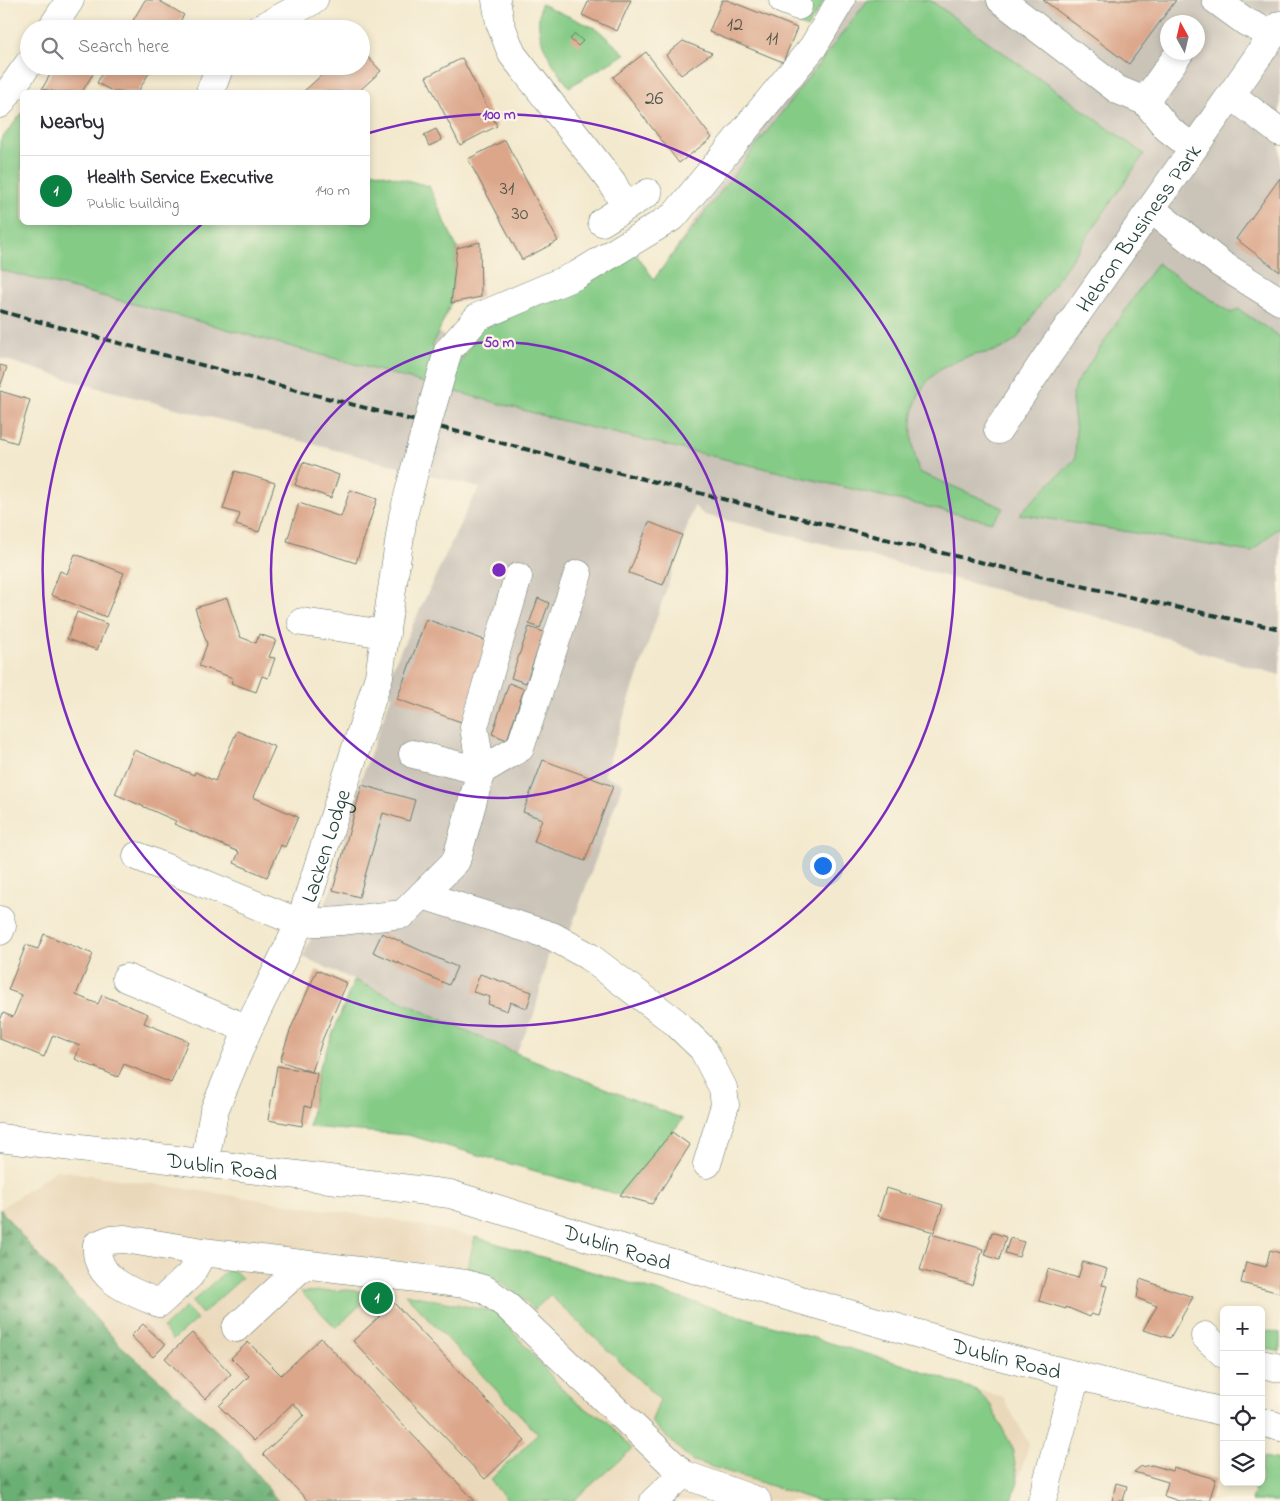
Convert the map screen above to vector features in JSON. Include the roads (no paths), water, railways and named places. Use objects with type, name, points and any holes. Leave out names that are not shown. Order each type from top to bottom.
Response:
[{"type":"street","points":[[57,20],[70,0]]},
{"type":"street","points":[[276,20],[314,0]]},
{"type":"street","points":[[496,0],[500,23],[512,54],[612,182],[625,207]]},
{"type":"street","name":"Lacken Lodge","points":[[205,1162],[214,1111],[248,1029],[300,923],[380,676],[404,516],[419,453],[448,351],[478,317],[577,275],[674,216],[814,47],[841,0]]},
{"type":"street","points":[[1001,0],[1118,90],[1145,101],[1167,128],[1194,148]]},
{"type":"street","points":[[1216,0],[1246,22],[1277,30]]},
{"type":"street","name":"Hebron Business Park","points":[[998,430],[1277,30]]},
{"type":"street","points":[[1145,101],[1174,60]]},
{"type":"street","points":[[0,104],[21,75]]},
{"type":"street","points":[[211,90],[217,75]]},
{"type":"street","points":[[1231,95],[1280,132]]},
{"type":"street","points":[[602,222],[648,193]]},
{"type":"street","points":[[1151,209],[1221,264],[1280,301]]},
{"type":"street","points":[[413,754],[481,770],[520,748],[578,574]]},
{"type":"street","points":[[137,856],[300,923],[341,921],[403,914],[456,861],[481,770],[474,727],[518,577]]},
{"type":"street","points":[[302,622],[386,634]]},
{"type":"street","points":[[422,895],[552,936],[588,956],[675,1022],[703,1050],[723,1088],[725,1105],[707,1164]]},
{"type":"street","points":[[0,920],[2,926],[0,931]]},
{"type":"street","points":[[126,978],[248,1029]]},
{"type":"street","name":"Dublin Road","points":[[0,1138],[450,1194],[660,1259],[971,1349],[1220,1411]]},
{"type":"street","points":[[203,1252],[466,1284],[486,1290],[505,1304],[683,1474],[757,1501]]},
{"type":"street","points":[[236,1328],[304,1265]]},
{"type":"street","points":[[1265,1365],[1280,1368]]},
{"type":"street","points":[[1042,1501],[1076,1375]]},
{"type":"street","points":[[1265,1423],[1280,1427]]},
{"type":"street","points":[[654,1501],[683,1474]]},
{"type":"railway","points":[[0,311],[365,408],[731,501],[1074,584],[1280,629]]},
{"type":"place","name":"Health Service Executive","points":[[377,1298]]}]
